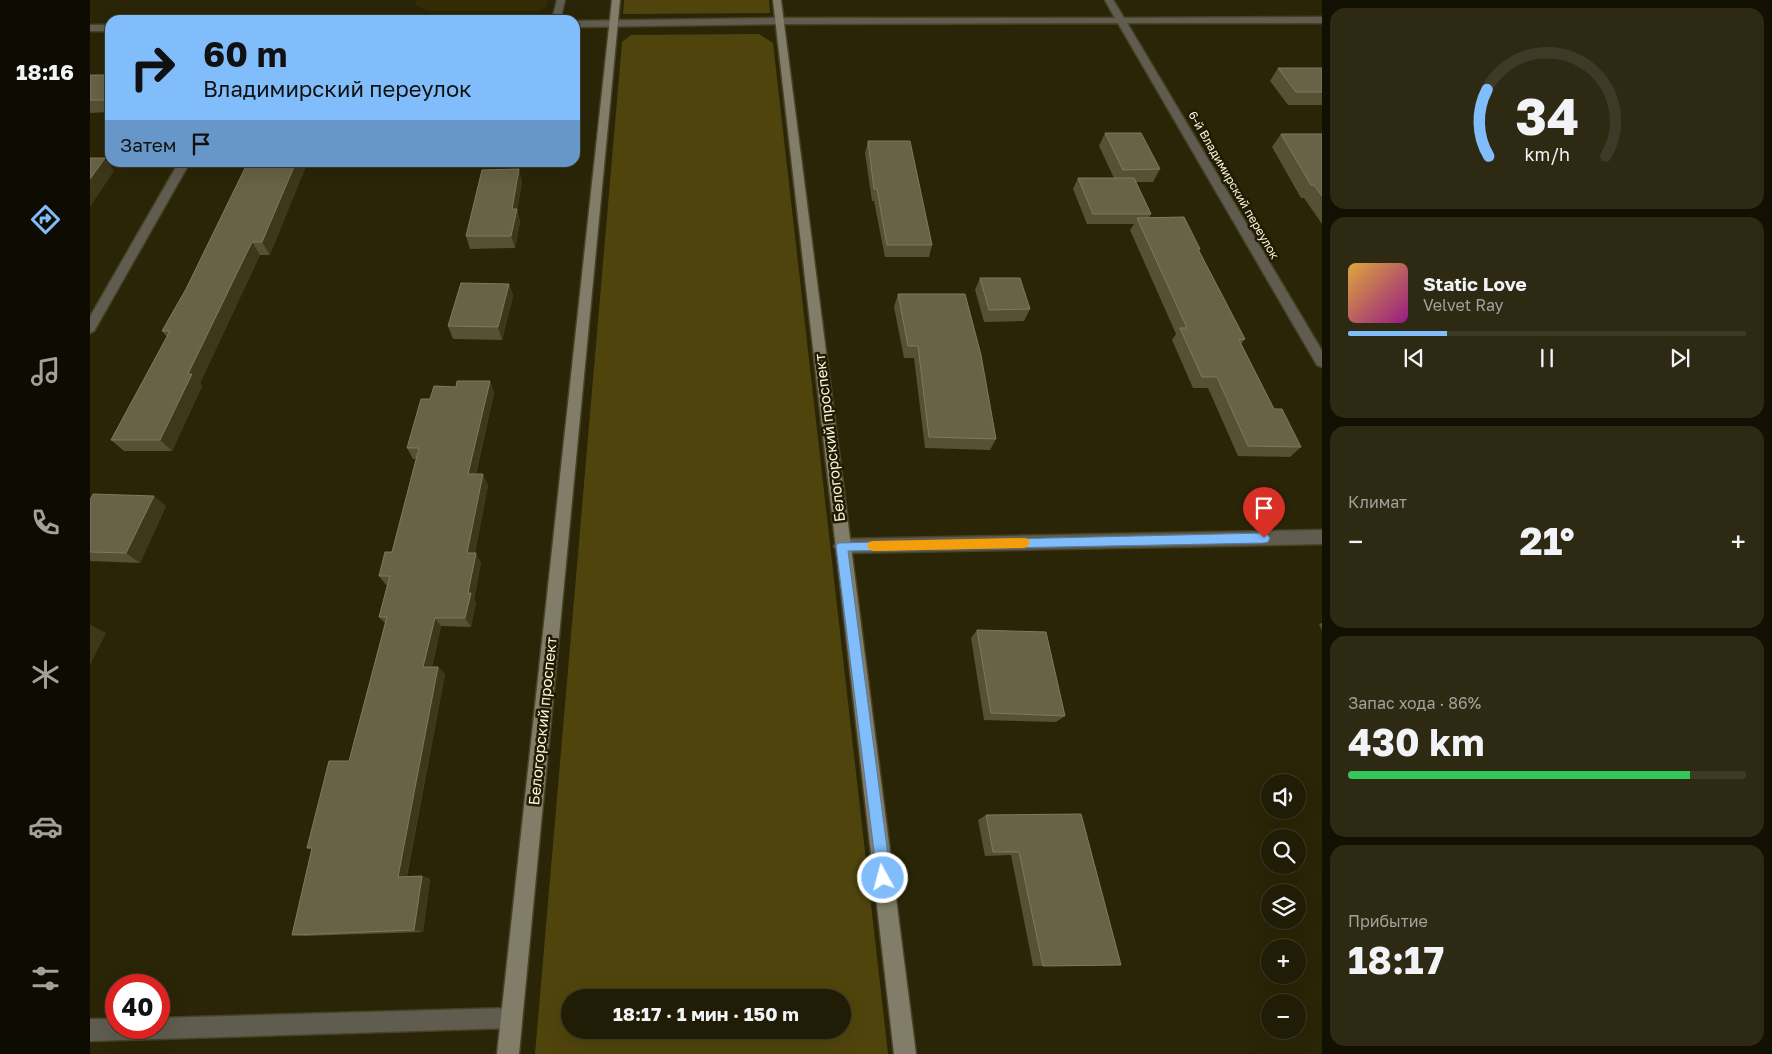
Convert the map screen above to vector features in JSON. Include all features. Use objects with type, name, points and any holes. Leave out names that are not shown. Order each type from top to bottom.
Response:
[{"type":"street","points":[[557,15],[561,0]]},
{"type":"street","name":"Белогорский проспект","points":[[508,1054],[616,0]]},
{"type":"street","name":"Белогорский проспект","points":[[777,0],[905,1054]]},
{"type":"street","name":"6-й Владимирский переулок","points":[[1109,0],[1322,362]]},
{"type":"street","points":[[580,24],[780,21],[1122,22],[1322,20]]},
{"type":"street","points":[[90,28],[105,28]]},
{"type":"street","points":[[90,328],[182,167]]},
{"type":"street","points":[[842,546],[1322,537]]},
{"type":"street","points":[[90,1030],[512,1018]]},
{"type":"shaded area","points":[[417,0],[548,0],[547,7],[536,11],[428,11],[415,5]]},
{"type":"shaded area","points":[[624,0],[769,0],[770,13],[623,14]]},
{"type":"shaded area","points":[[759,34],[773,43],[888,1054],[535,1054],[622,42],[631,35]]},
{"type":"building","points":[[1278,68],[1322,68],[1322,92],[1296,92]]},
{"type":"building","points":[[90,75],[105,75],[105,100],[90,100]]},
{"type":"building","points":[[1105,133],[1141,133],[1160,169],[1123,170]]},
{"type":"building","points":[[1281,134],[1322,134],[1322,196],[1314,185],[1311,185]]},
{"type":"building","points":[[868,141],[910,141],[932,245],[887,245],[877,189],[874,189]]},
{"type":"building","points":[[90,158],[105,158],[90,179]]},
{"type":"building","points":[[246,167],[294,167],[262,242],[252,242],[188,374],[192,374],[160,440],[111,440],[170,331],[162,331],[186,289]]},
{"type":"building","points":[[519,169],[512,209],[517,209],[511,236],[466,236],[482,170]]},
{"type":"building","points":[[1078,178],[1134,178],[1151,214],[1093,214]]},
{"type":"building","points":[[1184,217],[1200,249],[1198,249],[1245,339],[1239,340],[1274,409],[1282,409],[1301,447],[1248,446],[1217,377],[1202,377],[1180,328],[1187,328],[1137,218]]},
{"type":"building","points":[[980,278],[1020,278],[1030,309],[989,310]]},
{"type":"building","points":[[461,283],[509,284],[498,327],[448,326]]},
{"type":"building","points":[[898,294],[965,294],[981,355],[996,439],[929,437],[918,346],[908,346]]},
{"type":"building","points":[[457,381],[490,381],[468,474],[483,474],[467,553],[476,553],[468,593],[471,593],[465,618],[435,618],[423,667],[438,667],[398,877],[422,876],[414,930],[292,935],[312,848],[307,848],[329,761],[349,761],[387,617],[379,617],[390,576],[379,576],[385,552],[392,552],[419,448],[407,448],[421,399],[430,399],[434,386],[456,387]]},
{"type":"building","points":[[93,494],[154,496],[126,553],[90,552],[90,500]]},
{"type":"building","points":[[977,630],[1046,632],[1065,716],[991,713]]},
{"type":"building","points":[[1081,814],[1121,965],[1043,966],[1019,852],[993,852],[986,815]]},
{"type":"slow traffic","points":[[873,546],[1024,543]]},
{"type":"route","points":[[883,878],[842,546],[1264,538]]}]
